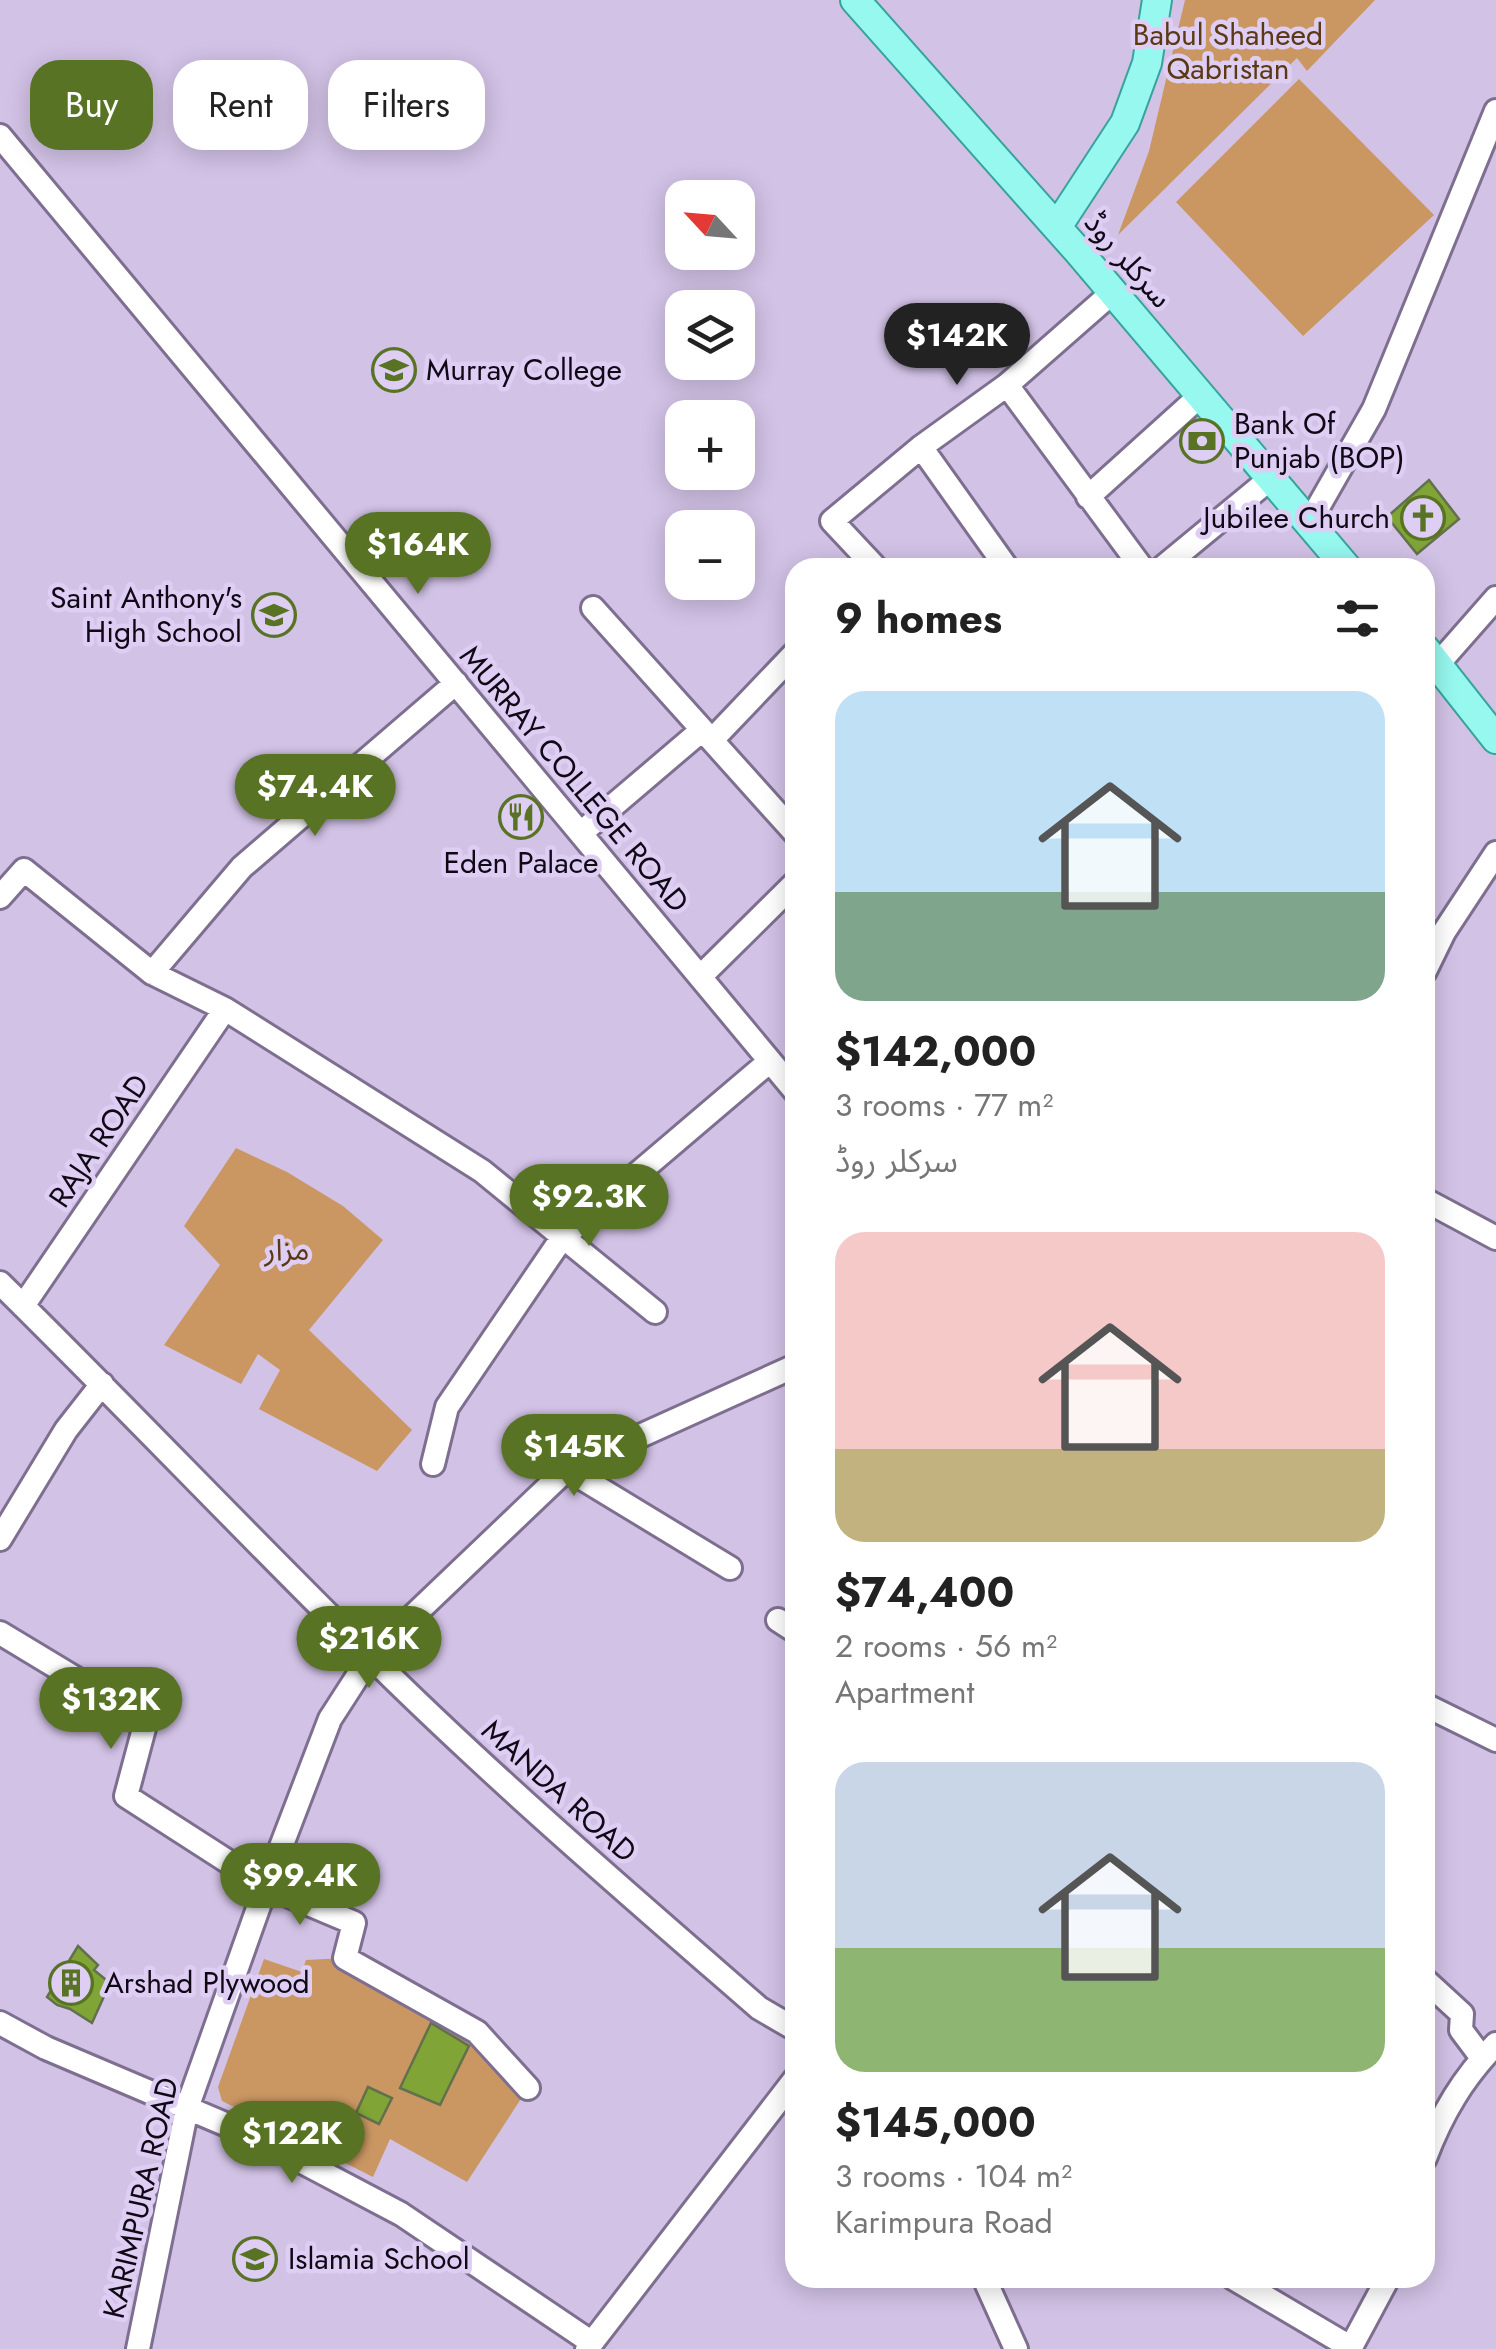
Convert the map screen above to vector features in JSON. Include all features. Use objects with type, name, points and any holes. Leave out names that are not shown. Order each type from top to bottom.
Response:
[{"type":"main road","name":"سرکلر روڈ","points":[[855,0],[1113,292],[1338,558]]},
{"type":"main road","points":[[1056,227],[1125,124],[1148,64],[1157,0]]},
{"type":"main road","points":[[1435,660],[1496,739]]},
{"type":"street","points":[[1309,523],[1374,409],[1496,111]]},
{"type":"street","name":"MURRAY COLLEGE ROAD","points":[[0,136],[785,1079]]},
{"type":"street","points":[[868,558],[832,520],[921,447],[1006,385],[1113,292]]},
{"type":"street","points":[[1006,385],[1134,558]]},
{"type":"street","points":[[1088,496],[1200,396]]},
{"type":"street","points":[[921,447],[1001,558]]},
{"type":"street","points":[[1174,558],[1271,478]]},
{"type":"street","points":[[1435,653],[1496,598]]},
{"type":"street","points":[[592,608],[785,822]]},
{"type":"street","points":[[581,834],[707,735],[785,661]]},
{"type":"street","points":[[152,973],[242,867],[456,683]]},
{"type":"street","points":[[1435,950],[1496,853]]},
{"type":"street","points":[[0,897],[24,870],[152,973],[225,1009],[482,1171],[655,1312]]},
{"type":"street","points":[[700,977],[785,893]]},
{"type":"street","name":"RAJA ROAD","points":[[23,1306],[225,1009]]},
{"type":"street","points":[[433,1464],[448,1406],[562,1238],[770,1061]]},
{"type":"street","points":[[1435,1205],[1496,1238]]},
{"type":"street","name":"MANDA ROAD","points":[[0,1283],[370,1657],[533,1810],[758,2008],[785,2023]]},
{"type":"street","name":"KARIMPURA ROAD","points":[[138,2349],[187,2108],[330,1719],[370,1657],[568,1469],[785,1376]]},
{"type":"street","points":[[0,1539],[66,1430],[102,1384]]},
{"type":"street","points":[[568,1469],[730,1568]]},
{"type":"street","points":[[0,1633],[146,1721],[126,1796],[266,1886],[354,1923],[345,1958],[478,2032],[528,2088]]},
{"type":"street","points":[[1435,1709],[1496,1740]]},
{"type":"street","points":[[1435,1989],[1462,2014],[1461,2030],[1489,2050],[1471,2069],[1435,2132]]},
{"type":"street","points":[[0,2023],[46,2048],[254,2136],[401,2214],[589,2346],[785,2092]]},
{"type":"street","points":[[989,2288],[1016,2349]]},
{"type":"street","points":[[1250,2288],[1350,2348],[1383,2288]]},
{"type":"green space","name":"Babul Shaheed Qabristan","points":[[1185,0],[1375,0],[1307,71],[1297,58],[1118,235],[1149,151]]},
{"type":"green space","points":[[1299,79],[1434,215],[1303,336],[1176,202]]},
{"type":"green space","name":"مزار","points":[[236,1148],[287,1172],[343,1206],[383,1240],[309,1330],[412,1430],[377,1471],[259,1409],[280,1370],[258,1354],[241,1384],[164,1345],[220,1265],[184,1226]]},
{"type":"green space","points":[[345,1958],[477,2032],[528,2088],[467,2182],[390,2139],[373,2177],[222,2101],[218,2087],[264,1959],[302,1972],[306,1960]]},
{"type":"building","name":"Jubilee Church","points":[[1429,480],[1459,519],[1417,554],[1387,517]]},
{"type":"building","points":[[78,1946],[98,1965],[94,1970],[110,1983],[92,2023],[47,1997]]},
{"type":"building","points":[[431,2023],[469,2046],[440,2105],[400,2088]]},
{"type":"building","points":[[368,2087],[392,2098],[379,2124],[356,2113]]},
{"type":"place","name":"Murray College","points":[[394,370]]},
{"type":"place","name":"Bank Of Punjab (BOP)","points":[[1202,441]]},
{"type":"place","name":"Jubilee Church","points":[[1423,518]]},
{"type":"place","name":"Saint Anthony's High School","points":[[274,615]]},
{"type":"place","name":"Eden Palace","points":[[521,817]]},
{"type":"place","name":"Arshad Plywood","points":[[71,1983]]},
{"type":"place","name":"Islamia School","points":[[255,2259]]}]
